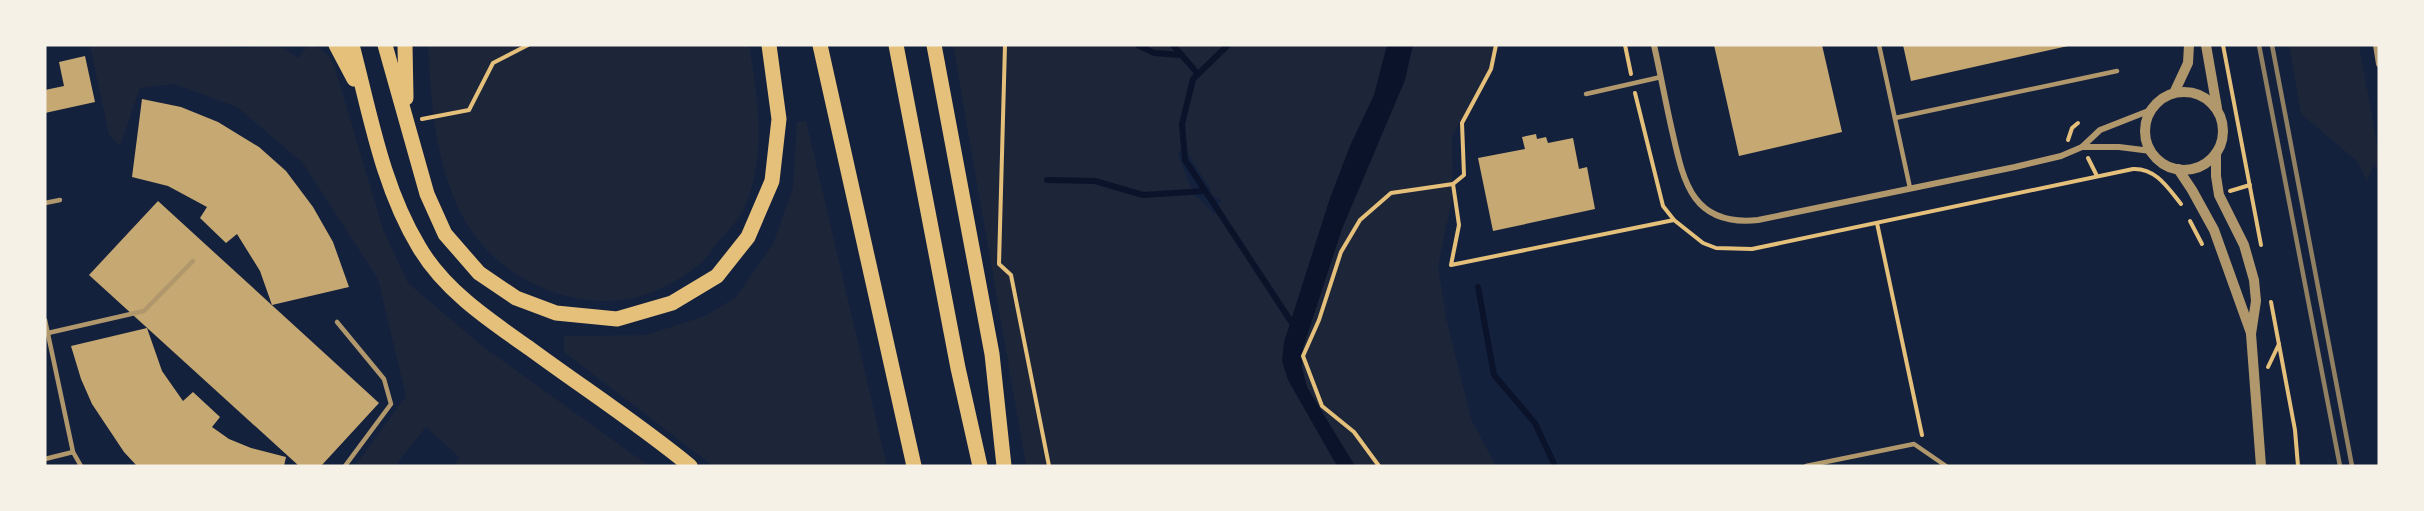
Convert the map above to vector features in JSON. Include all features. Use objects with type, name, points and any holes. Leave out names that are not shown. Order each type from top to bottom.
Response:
[{"type":"highway","points":[[336,45],[349,67],[372,118]]},
{"type":"highway","points":[[352,45],[397,204],[420,249],[453,289],[491,321],[690,466]]},
{"type":"highway","points":[[385,45],[427,194],[445,234],[478,273],[516,298],[556,313],[617,319],[672,303],[717,276],[748,237],[772,181],[776,150],[779,119],[769,45]]},
{"type":"highway","points":[[405,45],[407,122]]},
{"type":"highway","points":[[820,45],[914,466]]},
{"type":"highway","points":[[896,45],[958,368],[980,466]]},
{"type":"highway","points":[[933,45],[992,354],[1004,466]]},
{"type":"street","points":[[1654,45],[1686,185],[1708,211],[1715,216],[1736,221],[1758,219],[2061,156],[2082,147],[2100,130],[2151,110]]},
{"type":"street","points":[[2174,93],[2188,63],[2189,45]]},
{"type":"street","points":[[2206,45],[2217,109],[2223,126],[2221,145],[2216,153],[2199,167],[2178,169],[2162,163],[2151,151],[2145,130],[2151,110],[2161,99],[2174,93],[2193,93],[2210,101],[2217,109]]},
{"type":"street","points":[[2376,45],[2379,64]]},
{"type":"street","points":[[2082,147],[2119,147],[2151,151]]},
{"type":"street","points":[[2216,153],[2216,176],[2220,195],[2244,244],[2254,280],[2256,301],[2251,334],[2261,466]]},
{"type":"street","points":[[2178,169],[2214,230],[2251,334]]},
{"type":"lane","points":[[1879,45],[1910,188]]},
{"type":"lane","points":[[1895,118],[2117,71]]},
{"type":"lane","points":[[1586,94],[1660,77]]},
{"type":"lane","points":[[45,203],[60,200]]},
{"type":"lane","points":[[48,333],[144,311],[193,261]]},
{"type":"lane","points":[[45,320],[73,452],[81,466]]},
{"type":"lane","points":[[337,322],[384,379],[391,404],[345,466]]},
{"type":"lane","points":[[1806,466],[1914,444],[1946,466]]},
{"type":"lane","points":[[45,459],[73,452]]},
{"type":"path","points":[[407,122],[469,110],[493,63],[528,45]]},
{"type":"path","points":[[1003,45],[1005,54],[999,264],[1011,275],[1049,466]]},
{"type":"path","points":[[1379,466],[1354,432],[1322,406],[1303,356],[1319,320],[1341,252],[1359,220],[1391,193],[1453,184],[1464,175],[1462,123],[1491,69],[1496,45]]},
{"type":"path","points":[[1625,45],[1630,68]]},
{"type":"path","points":[[1636,97],[1663,206],[1674,220],[1703,243],[1716,248],[1752,249],[2141,168],[2156,176],[2186,210]]},
{"type":"path","points":[[2082,147],[2097,176]]},
{"type":"path","points":[[2118,162],[2118,171]]},
{"type":"path","points":[[1453,184],[1459,225],[1451,265],[1674,220]]},
{"type":"path","points":[[2227,192],[2250,185]]},
{"type":"path","points":[[2190,220],[2203,247]]},
{"type":"path","points":[[1878,223],[1922,436]]},
{"type":"shaded area","points":[[216,45],[242,48],[270,46],[283,48],[298,58],[308,45],[315,45],[329,56],[335,68],[383,229],[408,283],[481,345],[649,466],[454,466],[459,457],[426,427],[395,466],[355,466],[406,396],[378,279],[302,162],[237,107],[174,84],[140,88],[120,146],[109,135],[90,46]]},
{"type":"shaded area","points":[[428,45],[749,45],[759,126],[756,167],[752,187],[743,211],[701,263],[684,276],[654,291],[623,300],[601,301],[579,299],[537,286],[499,262],[483,246],[470,229],[459,208],[437,140]]},
{"type":"shaded area","points":[[953,45],[1497,45],[1491,66],[1452,137],[1453,194],[1438,267],[1447,322],[1471,419],[1496,466],[1026,466]],"holes":[[[1180,150],[1186,151],[1210,188],[1211,194],[1221,200],[1214,214],[1199,198],[1194,196],[1178,154]]]},
{"type":"shaded area","points":[[1387,45],[1413,45],[1405,80],[1342,229],[1303,348],[1302,367],[1307,387],[1355,466],[1337,466],[1288,380],[1282,361],[1284,342],[1330,198],[1350,146],[1374,95]]},
{"type":"shaded area","points":[[2289,45],[2359,45],[2379,155],[2379,171],[2374,164],[2367,181],[2357,161],[2301,114]]},
{"type":"shaded area","points":[[806,121],[887,466],[713,466],[564,352],[564,336],[646,335],[705,316],[735,298],[773,244],[793,188],[797,122]]},
{"type":"building","points":[[1714,45],[1822,45],[1842,132],[1739,156]]},
{"type":"building","points":[[1903,45],[2068,45],[2068,46],[1911,81]]},
{"type":"building","points":[[85,56],[95,102],[45,113],[45,90],[64,86],[59,62]]},
{"type":"building","points":[[142,99],[181,107],[218,122],[259,147],[286,171],[313,207],[333,242],[349,287],[272,305],[260,271],[237,234],[226,243],[200,218],[207,207],[168,186],[132,177]]},
{"type":"building","points":[[1536,134],[1537,139],[1546,137],[1548,143],[1573,138],[1579,169],[1587,167],[1595,209],[1493,231],[1478,158],[1525,149],[1522,137]]},
{"type":"building","points":[[158,201],[379,403],[321,466],[299,466],[89,275]]},
{"type":"building","points":[[147,328],[162,371],[183,401],[193,392],[220,417],[212,427],[229,439],[251,448],[286,457],[284,466],[137,466],[124,452],[92,404],[81,379],[71,346]]},
{"type":"waterway","points":[[1138,45],[1154,53],[1182,55]]},
{"type":"waterway","points":[[1173,45],[1198,74]]},
{"type":"waterway","points":[[1228,45],[1193,79],[1182,124],[1185,160],[1292,323]]},
{"type":"waterway","points":[[1047,180],[1095,181],[1143,195],[1205,191]]},
{"type":"waterway","points":[[1478,287],[1494,375],[1535,423],[1555,466]]},
{"type":"railway","points":[[2259,45],[2340,466]]},
{"type":"railway","points":[[2272,45],[2352,466]]}]
